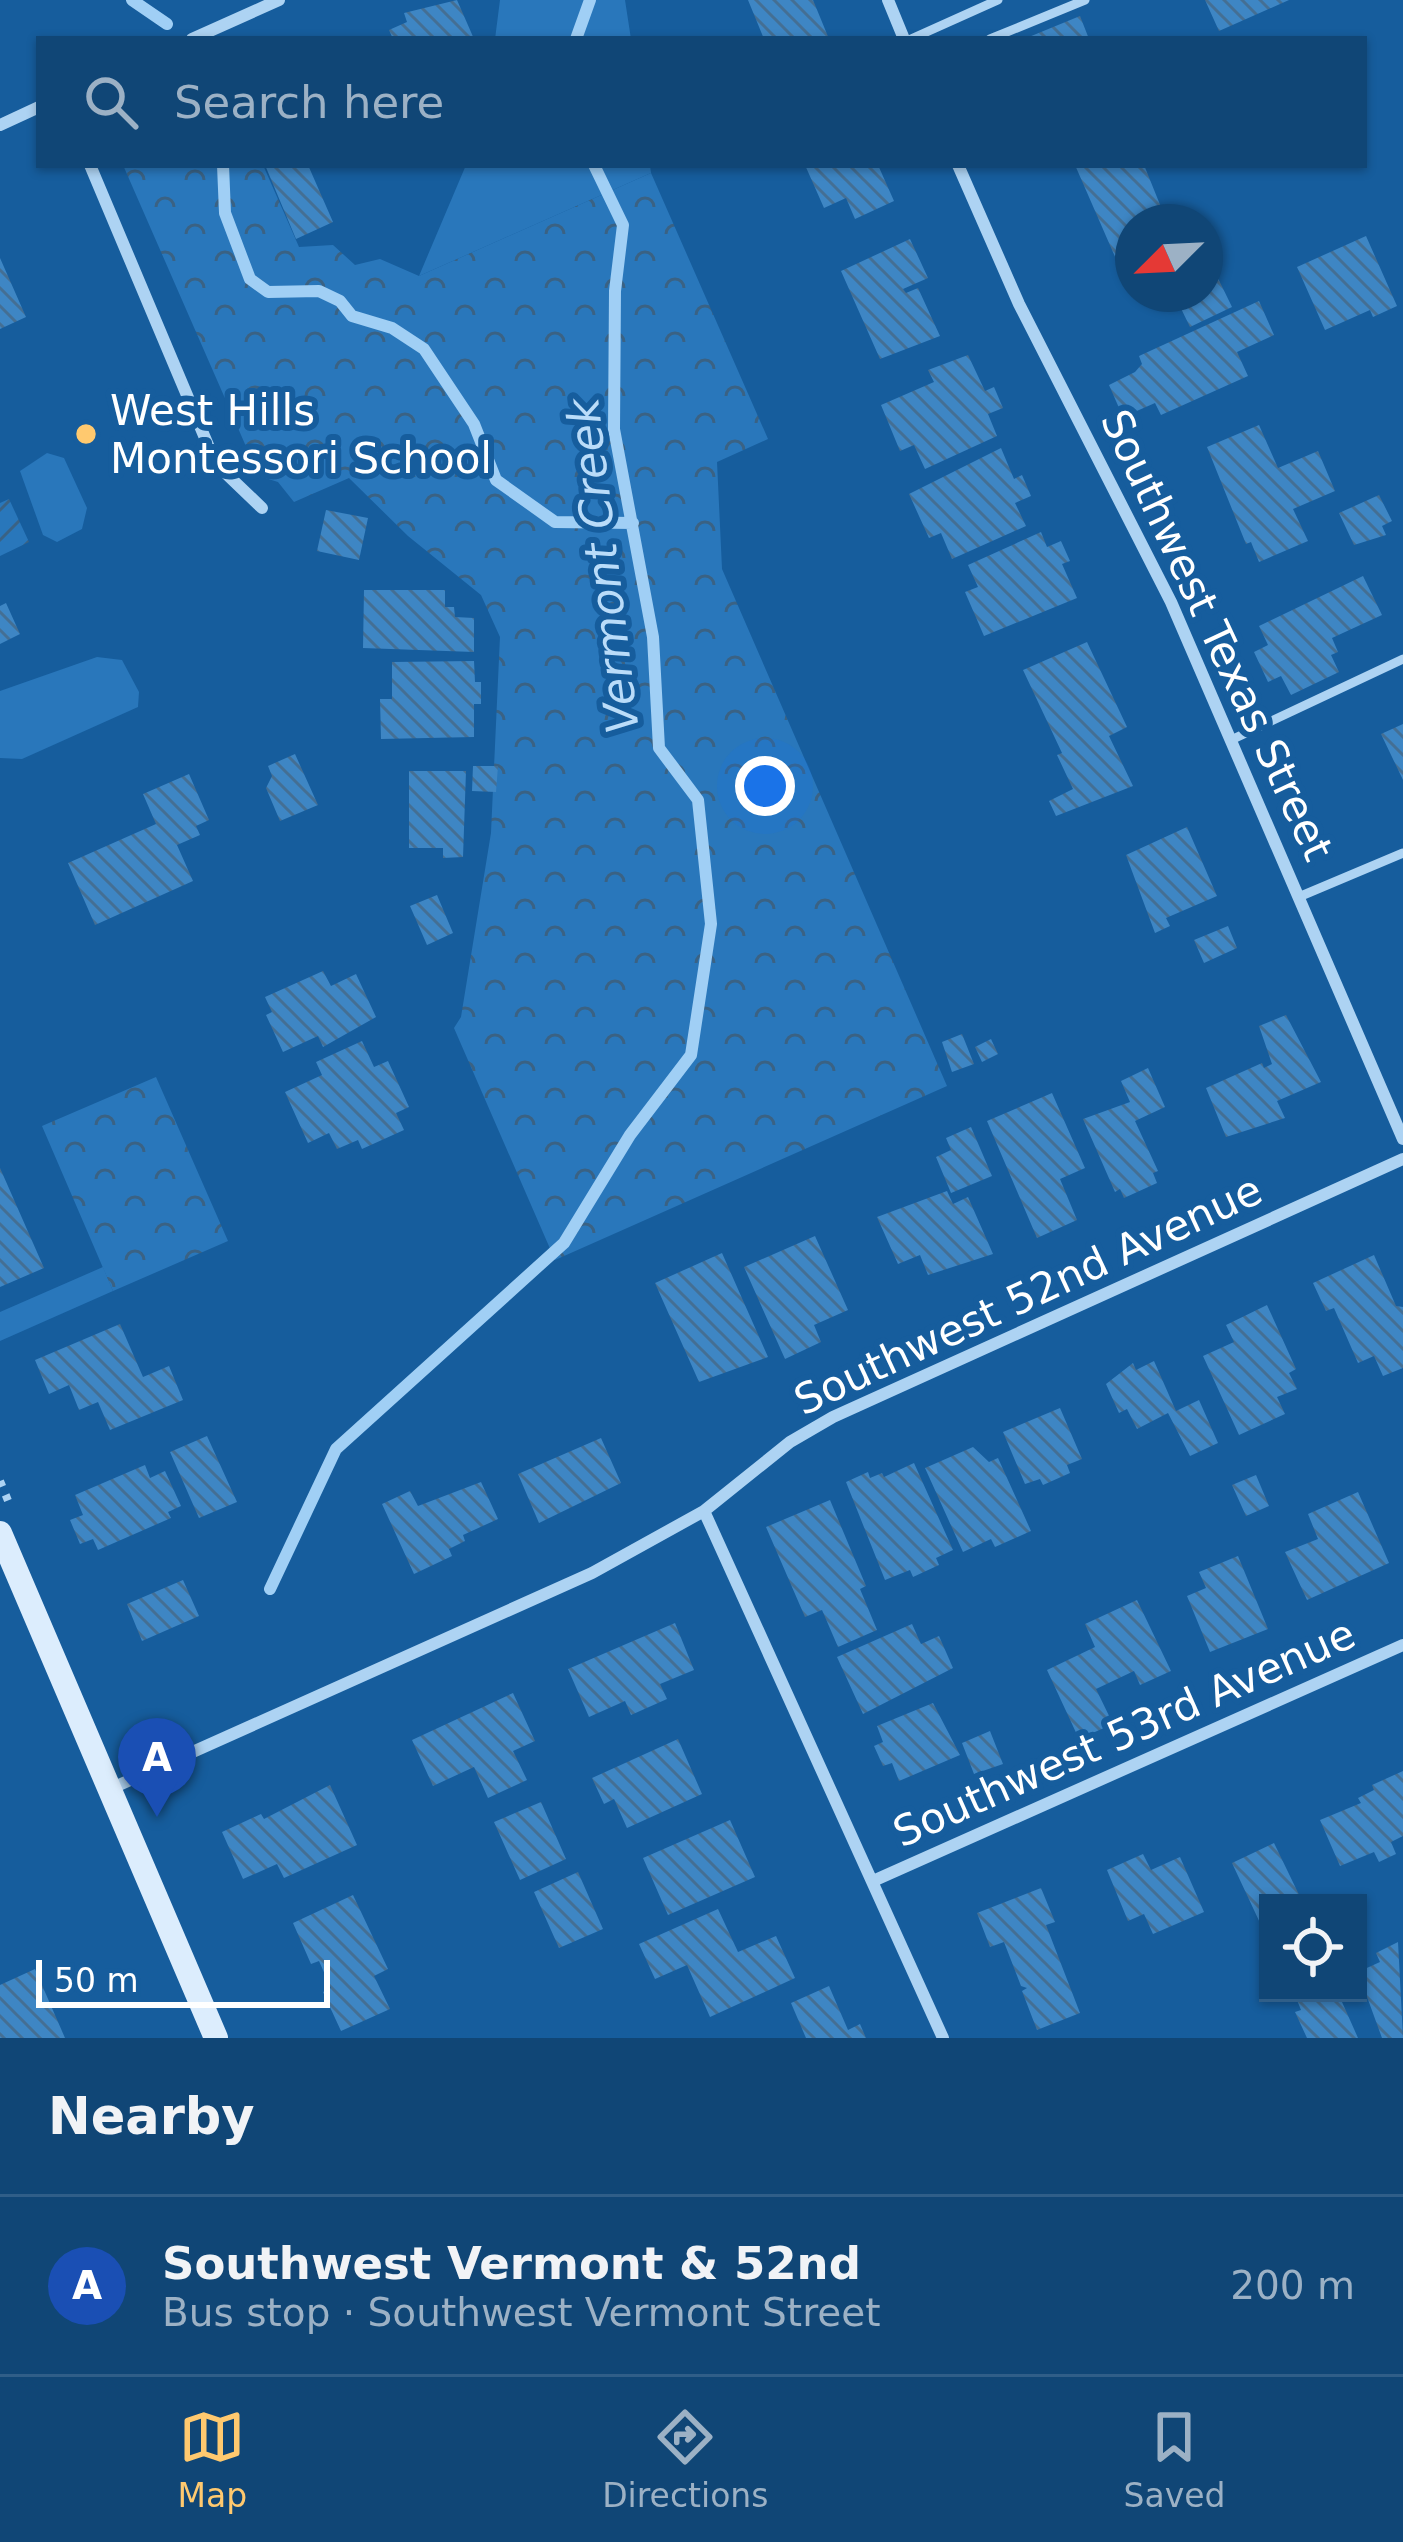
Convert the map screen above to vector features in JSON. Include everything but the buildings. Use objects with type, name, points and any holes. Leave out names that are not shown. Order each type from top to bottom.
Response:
[{"type":"main road","points":[[0,1533],[216,2038]]},
{"type":"street","points":[[199,36],[279,0]]},
{"type":"street","points":[[887,0],[906,36]]},
{"type":"street","points":[[0,125],[36,108]]},
{"type":"street","points":[[91,168],[216,464],[262,508]]},
{"type":"street","name":"Southwest Texas Street","points":[[959,168],[1019,304],[1132,518],[1301,896],[1403,1139]]},
{"type":"street","name":"Southwest 52nd Avenue","points":[[109,1789],[592,1573],[704,1511],[790,1442],[833,1417],[1403,1159]]},
{"type":"street","points":[[704,1511],[943,2038]]},
{"type":"street","name":"Southwest 53rd Avenue","points":[[873,1881],[1403,1645]]},
{"type":"lane","points":[[915,36],[998,0]]},
{"type":"lane","points":[[997,36],[1085,0]]},
{"type":"lane","points":[[1231,740],[1403,659]]},
{"type":"lane","points":[[1301,896],[1403,853]]},
{"type":"green space","points":[[500,0],[625,0],[631,36],[495,36]]},
{"type":"green space","points":[[124,168],[264,168],[299,247],[333,245],[355,265],[380,259],[419,276],[651,173],[768,439],[717,462],[722,569],[947,1086],[555,1260],[454,1028],[461,1017],[491,833],[500,637],[481,595],[408,536],[349,478],[294,502],[278,482],[259,476]]},
{"type":"green space","points":[[465,168],[650,168],[651,173],[419,276]]},
{"type":"green space","points":[[47,453],[64,458],[87,508],[82,529],[57,542],[43,535],[20,471]]},
{"type":"green space","points":[[9,499],[29,542],[0,556],[0,503]]},
{"type":"green space","points":[[97,657],[122,660],[139,692],[138,707],[22,759],[0,758],[0,691]]},
{"type":"green space","points":[[156,1077],[228,1241],[113,1291],[42,1126]]},
{"type":"green space","points":[[103,1267],[113,1291],[0,1341],[0,1312]]},
{"type":"waterway","points":[[132,0],[167,24]]},
{"type":"waterway","name":"Vermont Creek","points":[[577,36],[590,0]]},
{"type":"waterway","points":[[223,168],[225,213],[250,279],[268,292],[319,291],[340,301],[352,316],[392,328],[424,349],[474,424],[496,480],[555,522],[633,523]]},
{"type":"waterway","name":"Vermont Creek","points":[[270,1589],[336,1449],[564,1243],[630,1135],[691,1055],[711,924],[698,800],[659,748],[653,637],[614,429],[615,291],[623,225],[595,168]]},
{"type":"place","name":"West Hills Montessori School","points":[[86,434]]},
{"type":"place","name":"Southwest Vermont & 52nd","points":[[157,1817]]}]
